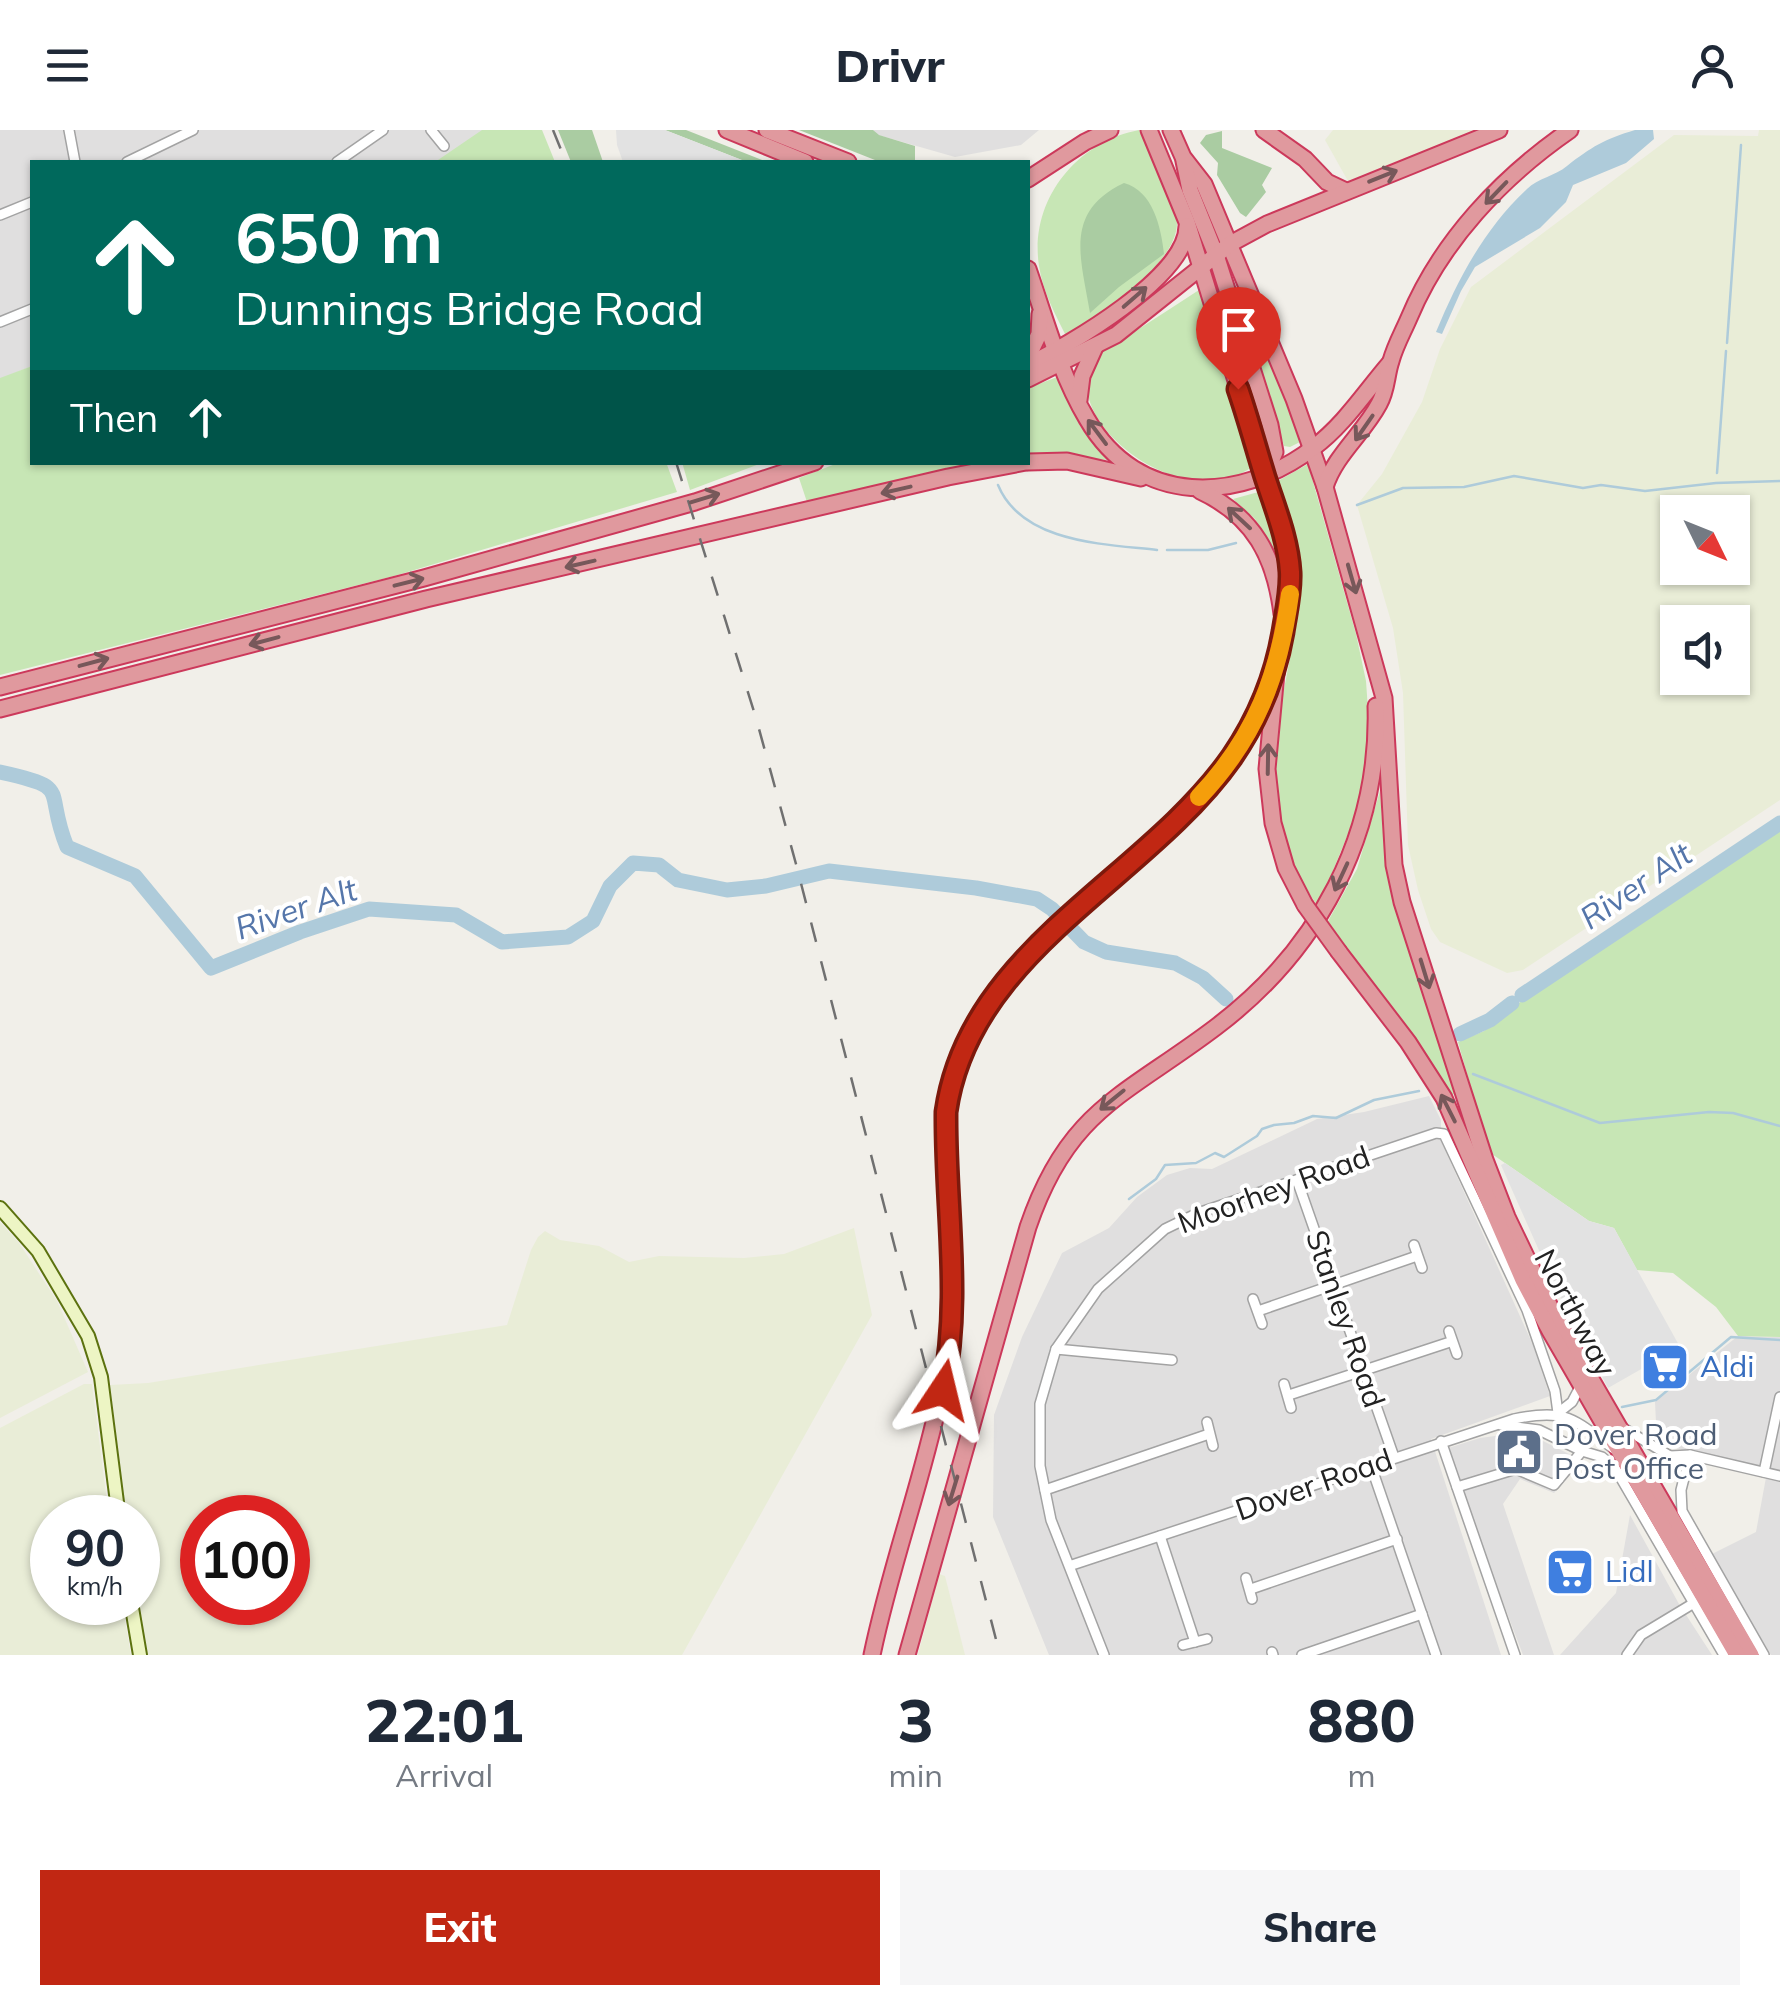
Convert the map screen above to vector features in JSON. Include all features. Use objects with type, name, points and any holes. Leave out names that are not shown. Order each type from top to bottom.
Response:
[{"type":"highway","points":[[727,130],[800,160]]},
{"type":"highway","points":[[767,130],[843,160]]},
{"type":"highway","points":[[1030,177],[1090,136],[1110,130]]},
{"type":"highway","points":[[872,1655],[943,1390],[952,1340],[954,1260],[946,1142],[950,1087],[968,1036],[982,1011],[1046,940],[1179,817],[1218,774],[1247,734],[1276,673],[1290,597],[1285,540],[1186,222],[1149,130]]},
{"type":"highway","points":[[1171,130],[1270,425],[1275,452],[1265,475]]},
{"type":"highway","points":[[1264,130],[1305,159],[1327,182],[1346,191]]},
{"type":"highway","points":[[1030,361],[1096,347],[1203,274],[1216,255],[1230,244],[1267,224],[1499,130]]},
{"type":"highway","points":[[1195,489],[1228,488],[1265,475],[1312,449],[1360,402],[1390,363],[1432,274],[1462,230],[1526,161],[1570,130]]},
{"type":"highway","points":[[907,1655],[1028,1227],[1049,1172],[1073,1136],[1093,1116],[1126,1088],[1234,1013],[1273,976],[1312,930],[1346,868],[1367,804],[1376,755],[1376,672],[1325,487],[1230,244],[1204,184],[1183,157]]},
{"type":"highway","points":[[1030,378],[1161,274],[1180,250],[1187,234],[1186,222]]},
{"type":"highway","points":[[1203,274],[1243,286],[1251,293]]},
{"type":"highway","points":[[1030,275],[1085,417],[1106,444],[1133,466],[1167,483]]},
{"type":"highway","points":[[1030,356],[1039,334],[1040,304]]},
{"type":"highway","points":[[1079,402],[1082,376],[1096,347]]},
{"type":"highway","points":[[1325,487],[1334,464],[1378,407],[1390,363]]},
{"type":"highway","points":[[1258,451],[1312,449]]},
{"type":"highway","points":[[1030,462],[1081,463],[1195,489],[1215,498],[1242,518],[1266,550],[1276,573],[1284,628]]},
{"type":"highway","points":[[0,687],[424,578],[695,502],[806,465]]},
{"type":"highway","points":[[0,709],[426,599],[1012,465]]},
{"type":"highway","name":"Northway","points":[[1376,672],[1388,732],[1394,865],[1485,1160],[1621,1453],[1646,1481],[1751,1655]]},
{"type":"highway","name":"Northway","points":[[1276,673],[1268,743],[1269,794],[1286,868],[1305,904],[1408,1042],[1444,1098],[1524,1280],[1581,1385],[1618,1426],[1737,1655]]},
{"type":"street","points":[[69,130],[75,160]]},
{"type":"street","points":[[131,160],[193,130]]},
{"type":"street","points":[[340,160],[383,130]]},
{"type":"street","points":[[430,130],[444,146]]},
{"type":"street","points":[[0,215],[30,203]]},
{"type":"street","points":[[0,322],[30,310]]},
{"type":"street","name":"Moorhey Road","points":[[1104,1655],[1052,1520],[1040,1466],[1040,1404],[1056,1349],[1098,1289],[1165,1229],[1198,1214],[1442,1133]]},
{"type":"street","name":"Northway","points":[[1442,1133],[1450,1140],[1527,1310],[1555,1391],[1558,1413]]},
{"type":"street","name":"Stanley Road","points":[[1297,1180],[1394,1458]]},
{"type":"street","points":[[0,1208],[38,1251],[88,1336],[102,1377],[116,1495]]},
{"type":"street","points":[[1258,1311],[1416,1250],[1422,1268]]},
{"type":"street","points":[[1253,1298],[1262,1324]]},
{"type":"street","points":[[1289,1395],[1364,1372],[1450,1336],[1457,1354]]},
{"type":"street","points":[[1056,1349],[1172,1360]]},
{"type":"street","points":[[1284,1384],[1291,1408]]},
{"type":"street","points":[[1558,1413],[1572,1402],[1581,1385]]},
{"type":"street","points":[[1764,1472],[1780,1397]]},
{"type":"street","points":[[1562,1441],[1572,1417],[1600,1406]]},
{"type":"street","name":"Dover Road","points":[[1072,1566],[1498,1424],[1558,1413],[1572,1417],[1621,1453]]},
{"type":"street","points":[[1540,1430],[1541,1416]]},
{"type":"street","points":[[1207,1422],[1213,1446]]},
{"type":"street","points":[[1498,1424],[1540,1430],[1602,1457],[1615,1468],[1724,1655]]},
{"type":"street","points":[[1618,1426],[1670,1456],[1690,1455],[1780,1476]]},
{"type":"street","points":[[1045,1490],[1209,1434]]},
{"type":"street","points":[[1441,1441],[1514,1655]]},
{"type":"street","points":[[1457,1487],[1516,1469],[1554,1485],[1582,1451]]},
{"type":"street","points":[[1646,1481],[1690,1455]]},
{"type":"street","points":[[1690,1455],[1681,1490],[1682,1511],[1764,1655]]},
{"type":"street","points":[[1646,1481],[1670,1456]]},
{"type":"street","points":[[1371,1466],[1436,1655]]},
{"type":"street","points":[[1160,1536],[1195,1642]]},
{"type":"street","points":[[1246,1578],[1252,1594],[1396,1539]]},
{"type":"street","points":[[1627,1655],[1641,1635],[1694,1603]]},
{"type":"street","points":[[1302,1655],[1422,1614]]},
{"type":"street","points":[[135,1625],[140,1655]]},
{"type":"street","points":[[1184,1645],[1206,1639]]},
{"type":"shaded area","points":[[0,130],[488,130],[438,160],[30,160],[30,367],[0,379]]},
{"type":"shaded area","points":[[616,130],[665,130],[742,160],[622,160]]},
{"type":"shaded area","points":[[873,130],[1039,130],[1021,145],[955,157],[878,135]]},
{"type":"shaded area","points":[[1429,1096],[1441,1120],[1441,1141],[1533,1345],[1550,1396],[1431,1439],[1501,1655],[1049,1655],[993,1517],[994,1415],[1022,1337],[1062,1253],[1109,1228],[1137,1197],[1167,1175],[1190,1168],[1212,1169],[1317,1119]]},
{"type":"shaded area","points":[[1505,1163],[1589,1221],[1614,1228],[1680,1347],[1608,1388],[1554,1284],[1501,1165]]},
{"type":"shaded area","points":[[1738,1336],[1780,1337],[1780,1655],[1771,1655],[1710,1555],[1756,1532],[1767,1472],[1657,1443],[1655,1402]]},
{"type":"shaded area","points":[[1525,1432],[1583,1461],[1554,1493],[1520,1479],[1503,1504],[1554,1655],[1523,1655],[1445,1449],[1480,1438]]},
{"type":"shaded area","points":[[1630,1515],[1712,1655],[1560,1655],[1616,1593]]},
{"type":"green space","points":[[482,130],[542,130],[554,160],[438,160]]},
{"type":"green space","points":[[558,130],[592,130],[602,160],[570,160]]},
{"type":"green space","points":[[665,130],[686,130],[762,160],[742,160]]},
{"type":"green space","points":[[799,130],[873,130],[915,146],[915,160],[875,160]]},
{"type":"green space","points":[[1139,130],[1173,201],[1177,223],[1174,239],[1151,272],[1134,288],[1067,338],[1041,276],[1038,242],[1042,219],[1062,178],[1077,161],[1095,147]]},
{"type":"green space","points":[[1333,130],[1476,130],[1348,181],[1325,140]]},
{"type":"green space","points":[[1759,130],[1780,130],[1780,800],[1523,970],[1507,973],[1440,942],[1431,929],[1418,890],[1408,845],[1403,693],[1393,628],[1357,505],[1382,474],[1422,402],[1440,349],[1471,287],[1674,135],[1758,136]]},
{"type":"green space","points":[[1222,131],[1222,148],[1272,168],[1262,185],[1266,192],[1246,217],[1217,175],[1218,163],[1200,143],[1206,135]]},
{"type":"green space","points":[[1124,183],[1149,202],[1158,222],[1164,254],[1090,313],[1081,255],[1084,222],[1105,195]]},
{"type":"green space","points":[[1199,290],[1253,466],[1223,480],[1191,480],[1158,470],[1128,452],[1105,428],[1090,403],[1088,377],[1100,354]]},
{"type":"green space","points":[[1236,294],[1243,296],[1302,441],[1290,447],[1284,446]]},
{"type":"green space","points":[[30,367],[30,465],[667,465],[677,492],[394,576],[0,675],[0,378]]},
{"type":"green space","points":[[1060,376],[1080,426],[1107,460],[1030,455],[1030,387]]},
{"type":"green space","points":[[1308,464],[1356,634],[1366,681],[1370,739],[1362,800],[1318,907],[1285,847],[1276,789],[1275,736],[1298,616],[1298,561],[1276,482]]},
{"type":"green space","points":[[683,465],[757,465],[690,490]]},
{"type":"green space","points":[[833,465],[974,465],[807,502],[799,478]]},
{"type":"green space","points":[[1262,491],[1276,530],[1280,558],[1255,519],[1233,499]]},
{"type":"green space","points":[[1380,791],[1394,898],[1455,1094],[1448,1096],[1327,923],[1357,869]]},
{"type":"green space","points":[[1780,829],[1780,1337],[1738,1336],[1716,1307],[1673,1273],[1637,1270],[1614,1228],[1589,1221],[1489,1152],[1458,1042],[1484,1031],[1533,992]]},
{"type":"green space","points":[[0,1222],[19,1243],[57,1301],[88,1372],[0,1418]]},
{"type":"green space","points":[[854,1228],[872,1315],[682,1655],[147,1655],[142,1625],[160,1625],[160,1495],[123,1495],[110,1385],[148,1383],[507,1325],[531,1250],[545,1231],[560,1240],[599,1246],[629,1262],[659,1256],[744,1258],[784,1254]]},
{"type":"green space","points":[[84,1384],[92,1384],[106,1495],[30,1495],[30,1625],[126,1625],[131,1655],[0,1655],[0,1428]]},
{"type":"green space","points":[[939,1574],[945,1576],[965,1655],[918,1655]]},
{"type":"water","points":[[1635,130],[1653,130],[1654,139],[1626,163],[1573,185],[1566,202],[1540,228],[1475,267],[1442,334],[1436,332],[1474,256],[1512,204],[1531,185],[1607,140]]},
{"type":"waterway","points":[[1727,343],[1741,145]]},
{"type":"waterway","points":[[1717,473],[1726,351]]},
{"type":"waterway","points":[[1357,505],[1403,488],[1464,487],[1514,476],[1583,488],[1601,485],[1645,491],[1780,481]]},
{"type":"waterway","points":[[998,485],[1026,519],[1045,529],[1090,542],[1157,550]]},
{"type":"waterway","points":[[1167,550],[1208,550],[1236,543]]},
{"type":"waterway","name":"River Alt","points":[[0,772],[47,787],[67,847],[135,876],[211,968],[369,909],[456,915],[502,942],[568,937],[593,921],[610,886],[633,863],[659,865],[678,880],[727,890],[766,886],[829,871],[1037,899],[1084,942],[1106,952],[1175,963],[1203,978],[1226,999]]},
{"type":"waterway","name":"River Alt","points":[[1522,995],[1780,823]]},
{"type":"waterway","name":"River Alt","points":[[1460,1034],[1490,1020],[1512,1003]]},
{"type":"waterway","points":[[1473,1074],[1600,1123],[1709,1112],[1733,1113],[1780,1126]]},
{"type":"waterway","points":[[1129,1199],[1156,1179],[1165,1165],[1196,1163],[1215,1153],[1224,1157],[1262,1129],[1313,1116],[1336,1118],[1374,1100],[1419,1091]]},
{"type":"waterway","points":[[1622,1407],[1656,1400],[1731,1337],[1780,1340]]},
{"type":"railway","points":[[553,130],[565,160]]},
{"type":"railway","points":[[677,465],[756,718],[796,864],[1000,1655]]},
{"type":"slow traffic","points":[[1199,797],[1247,734],[1276,673],[1290,594]]},
{"type":"place","name":"Aldi","points":[[1665,1367]]},
{"type":"place","name":"Dover Road Post Office","points":[[1519,1452]]},
{"type":"place","name":"Lidl","points":[[1570,1572]]},
{"type":"route","points":[[943,1390],[954,1301],[946,1112],[950,1087],[968,1036],[982,1011],[1018,968],[1205,790],[1247,734],[1276,673],[1290,597],[1290,570],[1285,540],[1238,389]]}]
